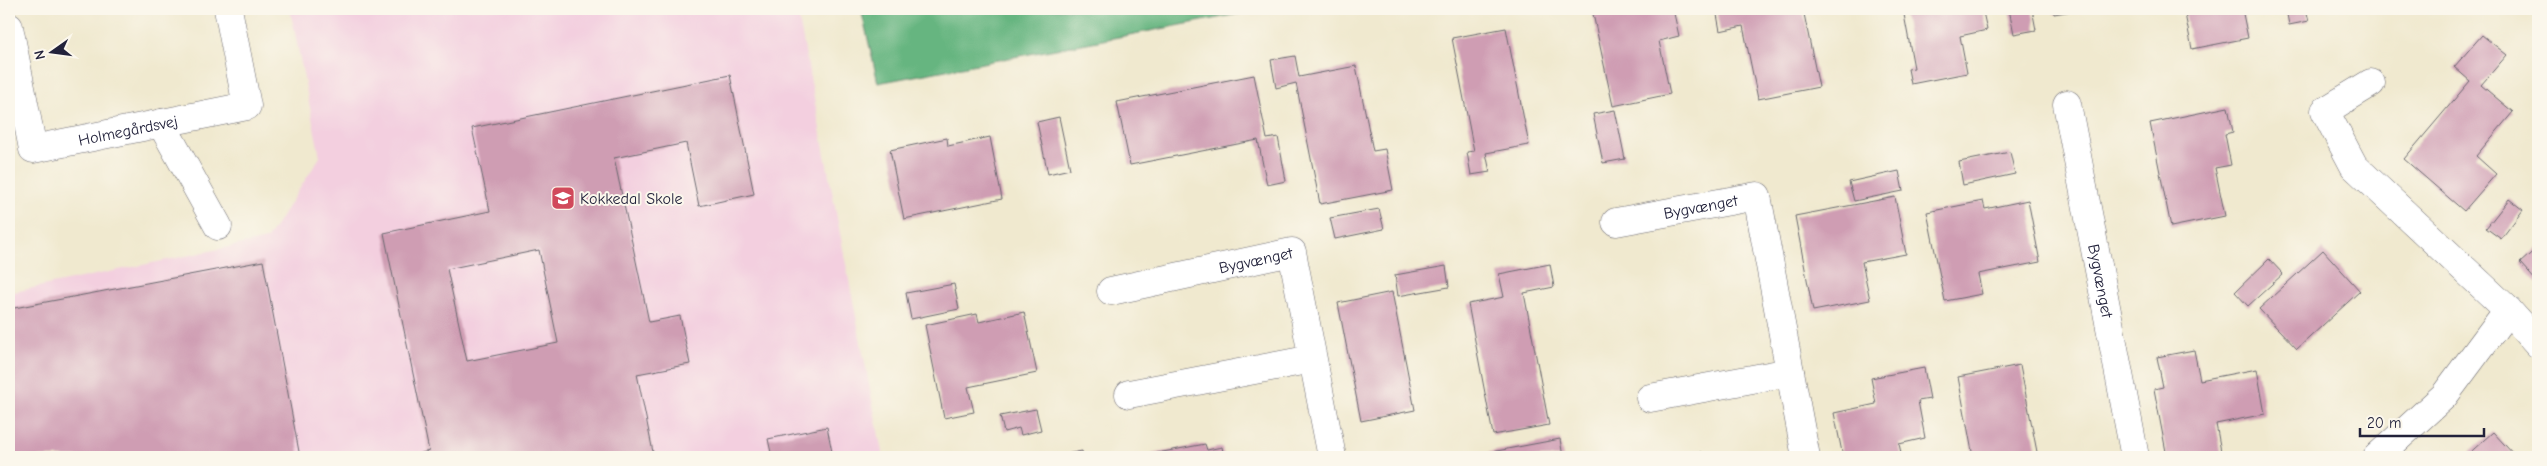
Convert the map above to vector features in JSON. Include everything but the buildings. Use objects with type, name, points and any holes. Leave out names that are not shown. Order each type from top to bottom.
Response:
[{"type":"street","name":"Holmegårdsvej","points":[[9,27],[33,149],[247,106],[228,9]]},
{"type":"street","points":[[2371,83],[2325,111],[2354,166],[2508,310],[2538,344]]},
{"type":"street","name":"Bygvænget","points":[[2067,104],[2136,457]]},
{"type":"street","points":[[161,123],[218,226]]},
{"type":"street","name":"Bygvænget","points":[[1616,222],[1757,196],[1806,457]]},
{"type":"street","name":"Bygvænget","points":[[1112,291],[1292,252],[1332,457]]},
{"type":"street","points":[[2377,457],[2444,396],[2508,310]]},
{"type":"street","points":[[1130,394],[1312,359]]},
{"type":"street","points":[[1650,398],[1790,372]]},
{"type":"shaded area","name":"Kokkedal Skole","points":[[290,9],[797,9],[883,457],[9,457],[9,293],[267,239],[320,157]]},
{"type":"green space","points":[[861,9],[1265,9],[878,83]]},
{"type":"place","name":"Kokkedal Skole","points":[[563,198]]}]
